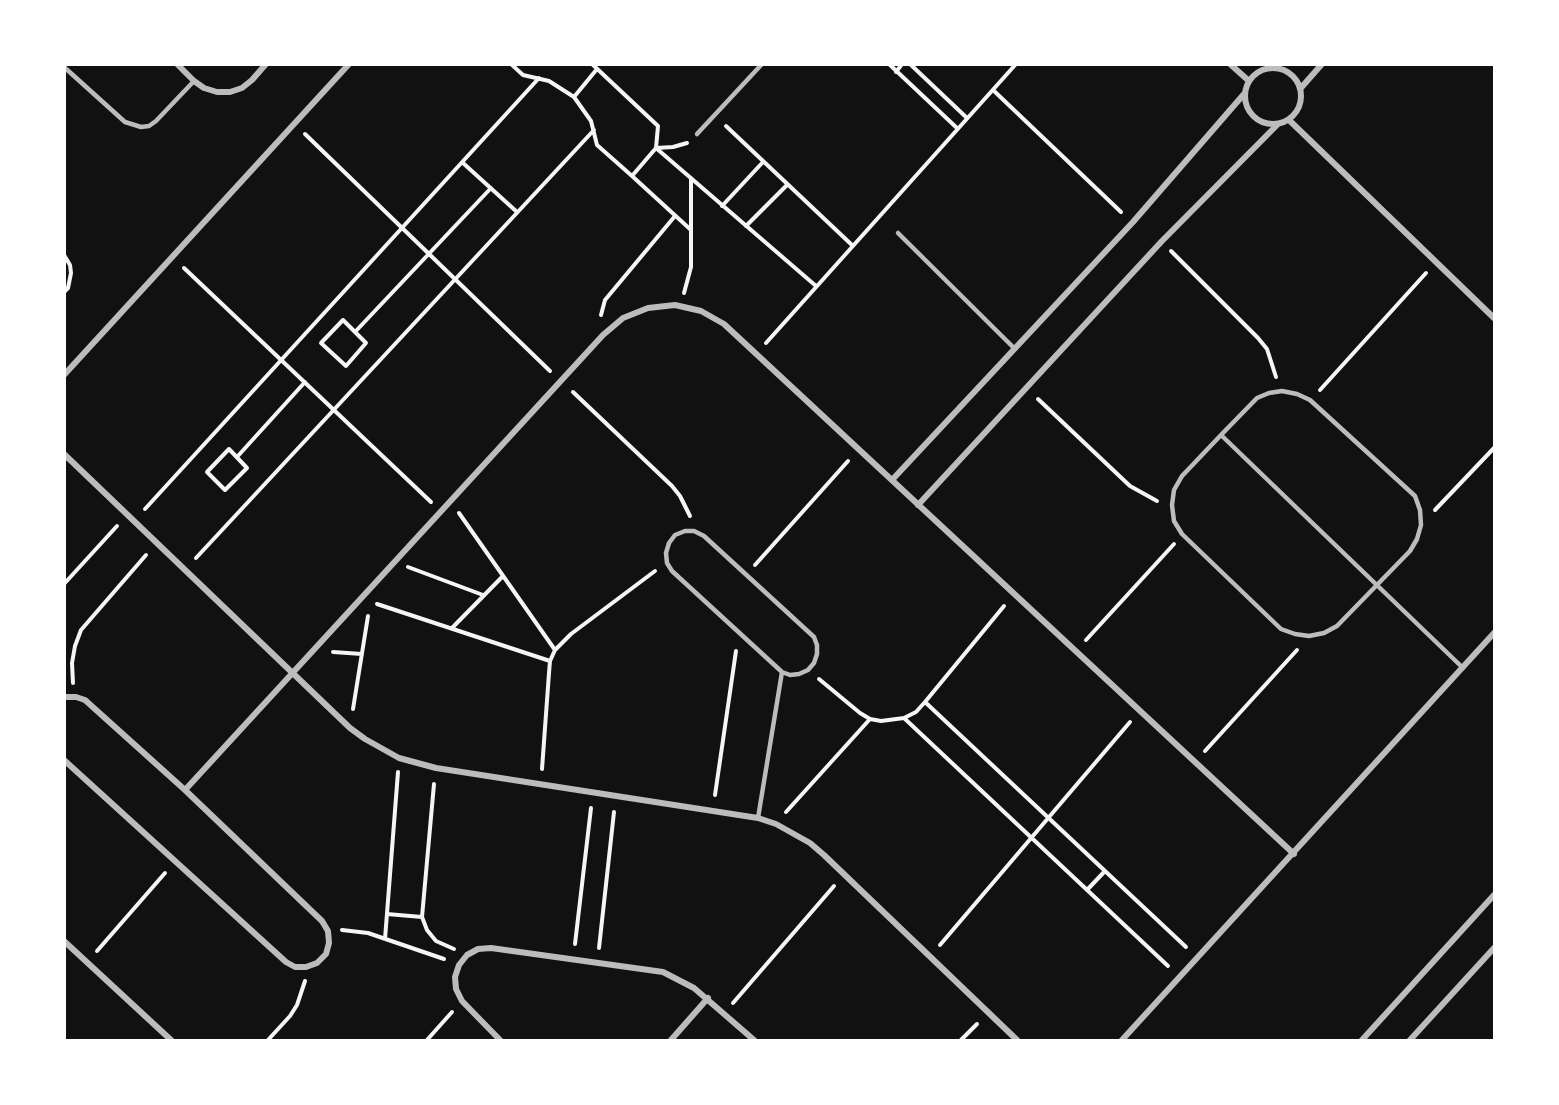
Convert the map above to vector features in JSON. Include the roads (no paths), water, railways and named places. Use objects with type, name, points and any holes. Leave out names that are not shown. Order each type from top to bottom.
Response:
[{"type":"street","points":[[177,64],[194,81],[210,90],[230,92],[242,88],[266,64]]},
{"type":"street","points":[[64,375],[349,64]]},
{"type":"street","points":[[1230,64],[1249,81]]},
{"type":"street","points":[[1300,89],[1322,64]]},
{"type":"street","points":[[892,480],[1133,222],[1244,94],[1249,81],[1255,75],[1273,67],[1289,74],[1296,80],[1300,89],[1299,106],[1288,120],[1278,124],[1268,124],[1258,121],[1250,114],[1244,94]]},
{"type":"street","points":[[1288,120],[1494,318]]},
{"type":"street","points":[[918,505],[1162,241],[1278,124]]},
{"type":"street","points":[[185,790],[603,335],[623,318],[648,308],[675,305],[701,311],[724,324],[1294,854]]},
{"type":"street","points":[[64,454],[350,728],[381,749],[399,758],[436,768],[758,818],[776,824],[810,843],[1017,1041]]},
{"type":"street","points":[[1122,1041],[1494,633]]},
{"type":"street","points":[[64,697],[85,700],[185,790],[322,921],[328,931],[329,943],[326,954],[317,963],[306,967],[296,967],[286,962],[64,760]]},
{"type":"street","points":[[1362,1041],[1494,895]]},
{"type":"street","points":[[64,941],[171,1041]]},
{"type":"street","points":[[500,1041],[462,1000],[456,989],[455,977],[459,965],[467,955],[478,949],[491,948],[663,972],[708,998],[754,1041]]},
{"type":"street","points":[[1410,1041],[1494,948]]},
{"type":"street","points":[[672,1040],[708,998]]},
{"type":"lane","points":[[697,134],[762,64]]},
{"type":"lane","points":[[64,67],[125,122],[141,127],[149,126],[156,121],[194,81]]},
{"type":"lane","points":[[898,233],[1015,349]]},
{"type":"lane","points":[[1282,391],[1297,394],[1310,400],[1415,496],[1420,510],[1421,525],[1410,551],[1337,626],[1324,633],[1309,636],[1281,629],[1182,534],[1174,521],[1172,505],[1174,490],[1182,476],[1221,435],[1257,398],[1282,391]]},
{"type":"lane","points":[[1221,435],[1463,668]]},
{"type":"lane","points":[[685,531],[694,531],[704,536],[814,636],[817,654],[808,670],[790,675],[782,672],[672,571],[667,563],[666,553],[675,535],[685,531]]},
{"type":"lane","points":[[758,818],[782,672]]}]
